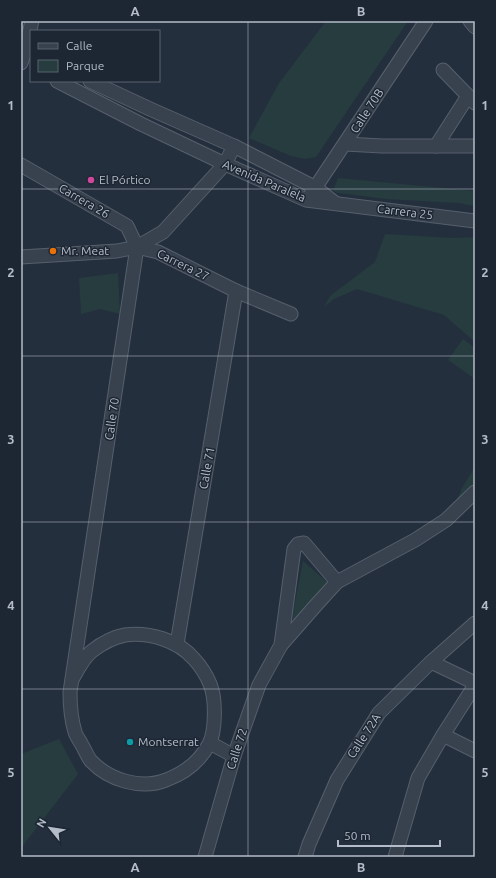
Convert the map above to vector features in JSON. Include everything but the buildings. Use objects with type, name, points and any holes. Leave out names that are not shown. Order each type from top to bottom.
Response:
[{"type":"street","points":[[30,67],[23,57],[32,21]]},
{"type":"street","name":"Calle 70B","points":[[306,200],[316,188],[426,21]]},
{"type":"street","points":[[470,21],[475,27]]},
{"type":"street","points":[[436,146],[472,100],[443,70]]},
{"type":"street","name":"Avenida Paralela","points":[[59,82],[141,124],[306,200],[335,203]]},
{"type":"street","name":"Avenida Paralela","points":[[92,82],[234,146],[316,188],[335,203]]},
{"type":"street","points":[[352,133],[382,146]]},
{"type":"street","points":[[345,144],[382,146],[475,146]]},
{"type":"street","points":[[137,247],[164,232],[225,164],[234,146]]},
{"type":"street","name":"Carrera 26","points":[[21,165],[127,226],[137,247]]},
{"type":"street","name":"Carrera 25","points":[[335,203],[475,221]]},
{"type":"street","name":"Carrera 27","points":[[21,257],[117,251],[137,247],[158,252],[236,291],[291,314]]},
{"type":"street","name":"Calle 70","points":[[137,247],[70,692],[70,708],[75,732],[90,760],[106,773],[124,781],[145,784],[165,781],[183,773],[199,760],[210,743]]},
{"type":"street","name":"Calle 71","points":[[177,644],[236,291]]},
{"type":"street","name":"Calle 72","points":[[205,857],[234,756],[259,685],[281,646],[316,604],[337,582],[415,540],[446,520],[475,492]]},
{"type":"street","name":"Calle 72","points":[[281,646],[294,549],[298,544],[304,543],[337,582]]},
{"type":"street","name":"Calle 72A","points":[[305,857],[309,844],[337,780],[379,713],[431,662],[475,623]]},
{"type":"street","points":[[73,678],[81,663],[92,651],[105,642],[124,635],[154,636],[177,644],[194,659],[211,685],[215,716],[210,743],[234,756]]},
{"type":"street","points":[[395,857],[418,778],[475,684],[431,662]]},
{"type":"street","points":[[443,735],[475,752]]},
{"type":"green space","points":[[326,21],[408,21],[316,157],[305,159],[291,156],[249,138],[279,83]]},
{"type":"green space","points":[[338,178],[475,191],[475,206],[458,203],[386,199],[338,193],[333,191]]},
{"type":"green space","points":[[385,234],[452,238],[475,237],[475,342],[444,315],[357,289],[334,299],[324,307],[330,296],[375,262]]},
{"type":"green space","points":[[118,273],[120,314],[100,309],[81,314],[79,278]]},
{"type":"green space","points":[[463,339],[475,348],[475,379],[448,360]]},
{"type":"green space","points":[[475,467],[475,483],[455,504],[462,488]]},
{"type":"green space","points":[[303,561],[327,582],[295,622],[292,618]]},
{"type":"green space","points":[[59,739],[78,774],[21,848],[21,754]]},
{"type":"place","name":"El Pórtico","points":[[91,180]]},
{"type":"place","name":"Mr. Meat","points":[[53,251]]},
{"type":"place","name":"Montserrat","points":[[130,742]]}]
